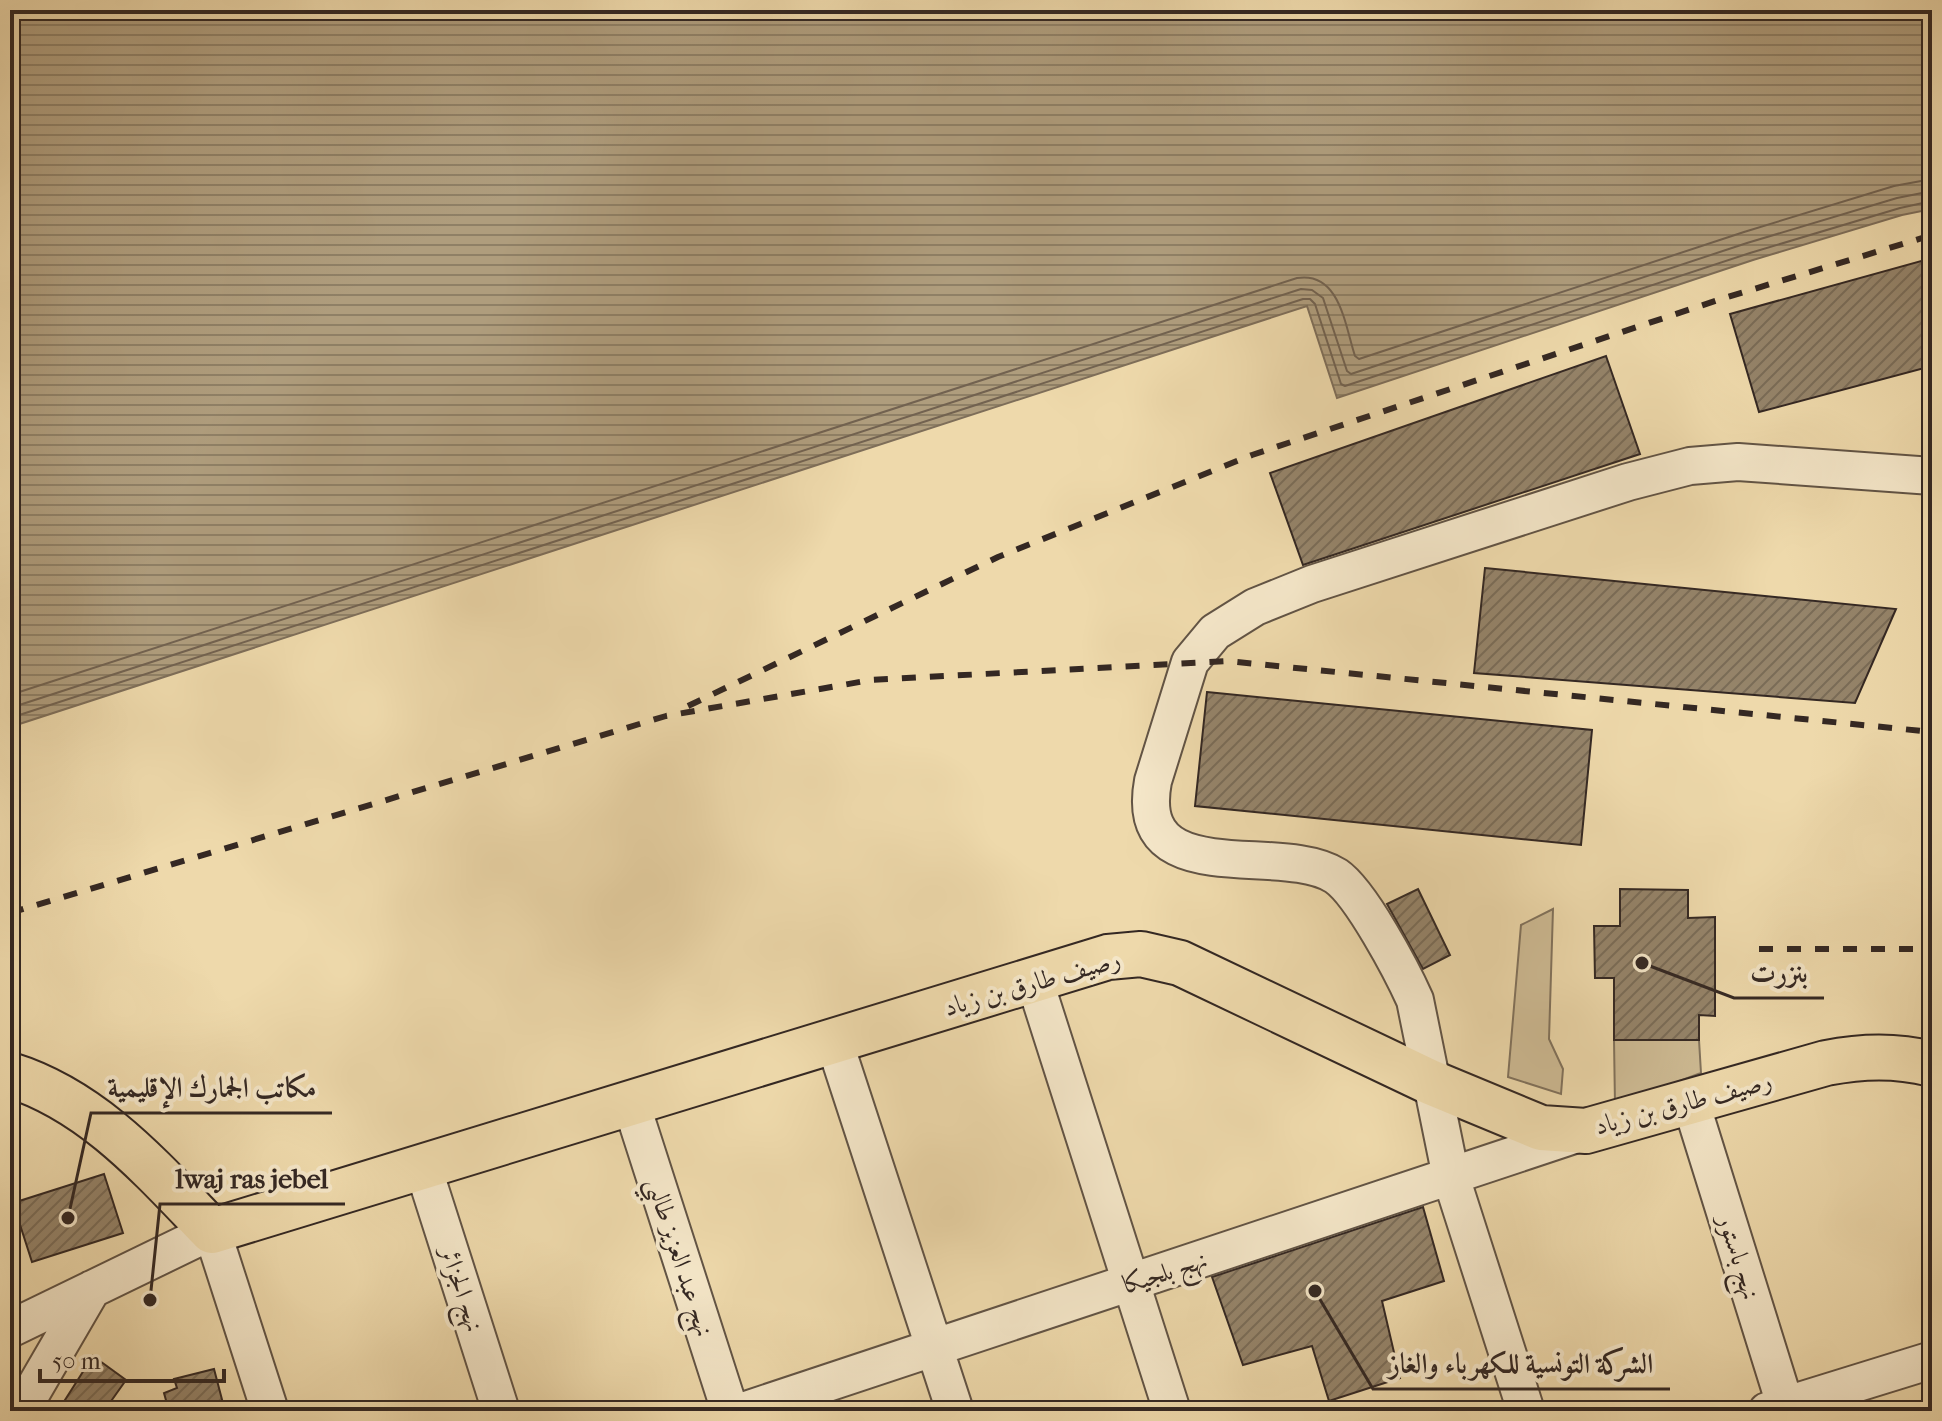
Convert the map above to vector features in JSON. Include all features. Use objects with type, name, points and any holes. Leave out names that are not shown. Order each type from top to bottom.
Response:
[{"type":"main road","name":"رصيف طارق بن زياد","points":[[212,1231],[1108,957],[1141,954],[1180,963],[1430,1082],[1541,1128],[1586,1131],[1826,1063],[1858,1057],[1889,1056],[1932,1064]]},
{"type":"main road","points":[[10,1075],[68,1101],[112,1131],[212,1231]]},
{"type":"street","points":[[1526,1411],[1451,1177],[1415,1000],[1407,981],[1353,892],[1338,878],[1303,863],[1202,857],[1186,853],[1171,845],[1159,832],[1152,817],[1150,800],[1153,781],[1190,662],[1215,632],[1255,607],[1312,584],[1628,482],[1690,466],[1738,462],[1932,476]]},
{"type":"street","points":[[1034,979],[1172,1411]]},
{"type":"street","points":[[834,1041],[955,1411]]},
{"type":"street","name":"نهج عبد العزيز طالبي","points":[[631,1103],[730,1411]]},
{"type":"street","name":"نهج باستور","points":[[1691,1103],[1779,1409]]},
{"type":"street","name":"نهج بلجيكا","points":[[743,1411],[1586,1131]]},
{"type":"street","name":"نهج الجزائر","points":[[423,1167],[501,1411]]},
{"type":"street","points":[[212,1231],[270,1411]]},
{"type":"street","name":"رصيف طارق بن زياد","points":[[10,1329],[212,1231]]},
{"type":"street","points":[[21,1411],[92,1289]]},
{"type":"street","points":[[1779,1409],[1932,1360]]},
{"type":"street","points":[[10,1379],[21,1411]]},
{"type":"shaded area","points":[[1553,909],[1549,1039],[1563,1069],[1561,1094],[1508,1077],[1521,925]]},
{"type":"shaded area","points":[[1614,1040],[1699,1040],[1701,1073],[1615,1105]]},
{"type":"water","points":[[10,10],[1932,10],[1932,209],[1902,215],[1753,260],[1337,398],[1307,306],[10,727]]},
{"type":"building","points":[[1932,258],[1932,366],[1759,412],[1730,314]]},
{"type":"building","points":[[1606,356],[1640,454],[1303,565],[1270,473]]},
{"type":"building","points":[[1485,568],[1896,609],[1855,703],[1474,673]]},
{"type":"building","points":[[1207,692],[1592,730],[1581,845],[1195,806]]},
{"type":"building","points":[[1418,889],[1450,955],[1423,969],[1387,904]]},
{"type":"building","points":[[1620,889],[1688,890],[1688,918],[1715,917],[1715,1016],[1699,1015],[1699,1040],[1614,1040],[1614,978],[1595,978],[1594,926],[1620,926]]},
{"type":"building","points":[[104,1174],[123,1233],[32,1262],[13,1203]]},
{"type":"building","points":[[1423,1207],[1444,1281],[1382,1301],[1400,1378],[1329,1401],[1312,1346],[1243,1365],[1212,1277]]},
{"type":"building","points":[[93,1356],[126,1380],[104,1411],[58,1411]]},
{"type":"building","points":[[214,1369],[225,1411],[169,1411],[164,1393],[177,1388],[174,1379]]},
{"type":"railway","points":[[688,706],[998,557],[1252,455],[1721,299],[1932,235]]},
{"type":"railway","points":[[10,913],[666,716],[871,680],[1227,661],[1932,732]]},
{"type":"railway","points":[[1759,949],[1932,949]]},
{"type":"place","name":"بنزرت","points":[[1642,963]]},
{"type":"place","name":"مكاتب الجمارك الإقليمية","points":[[68,1218]]},
{"type":"place","name":"الشركة التونسية للكهرباء والغاز","points":[[1315,1291]]},
{"type":"place","name":"lwaj ras jebel","points":[[150,1300]]}]
